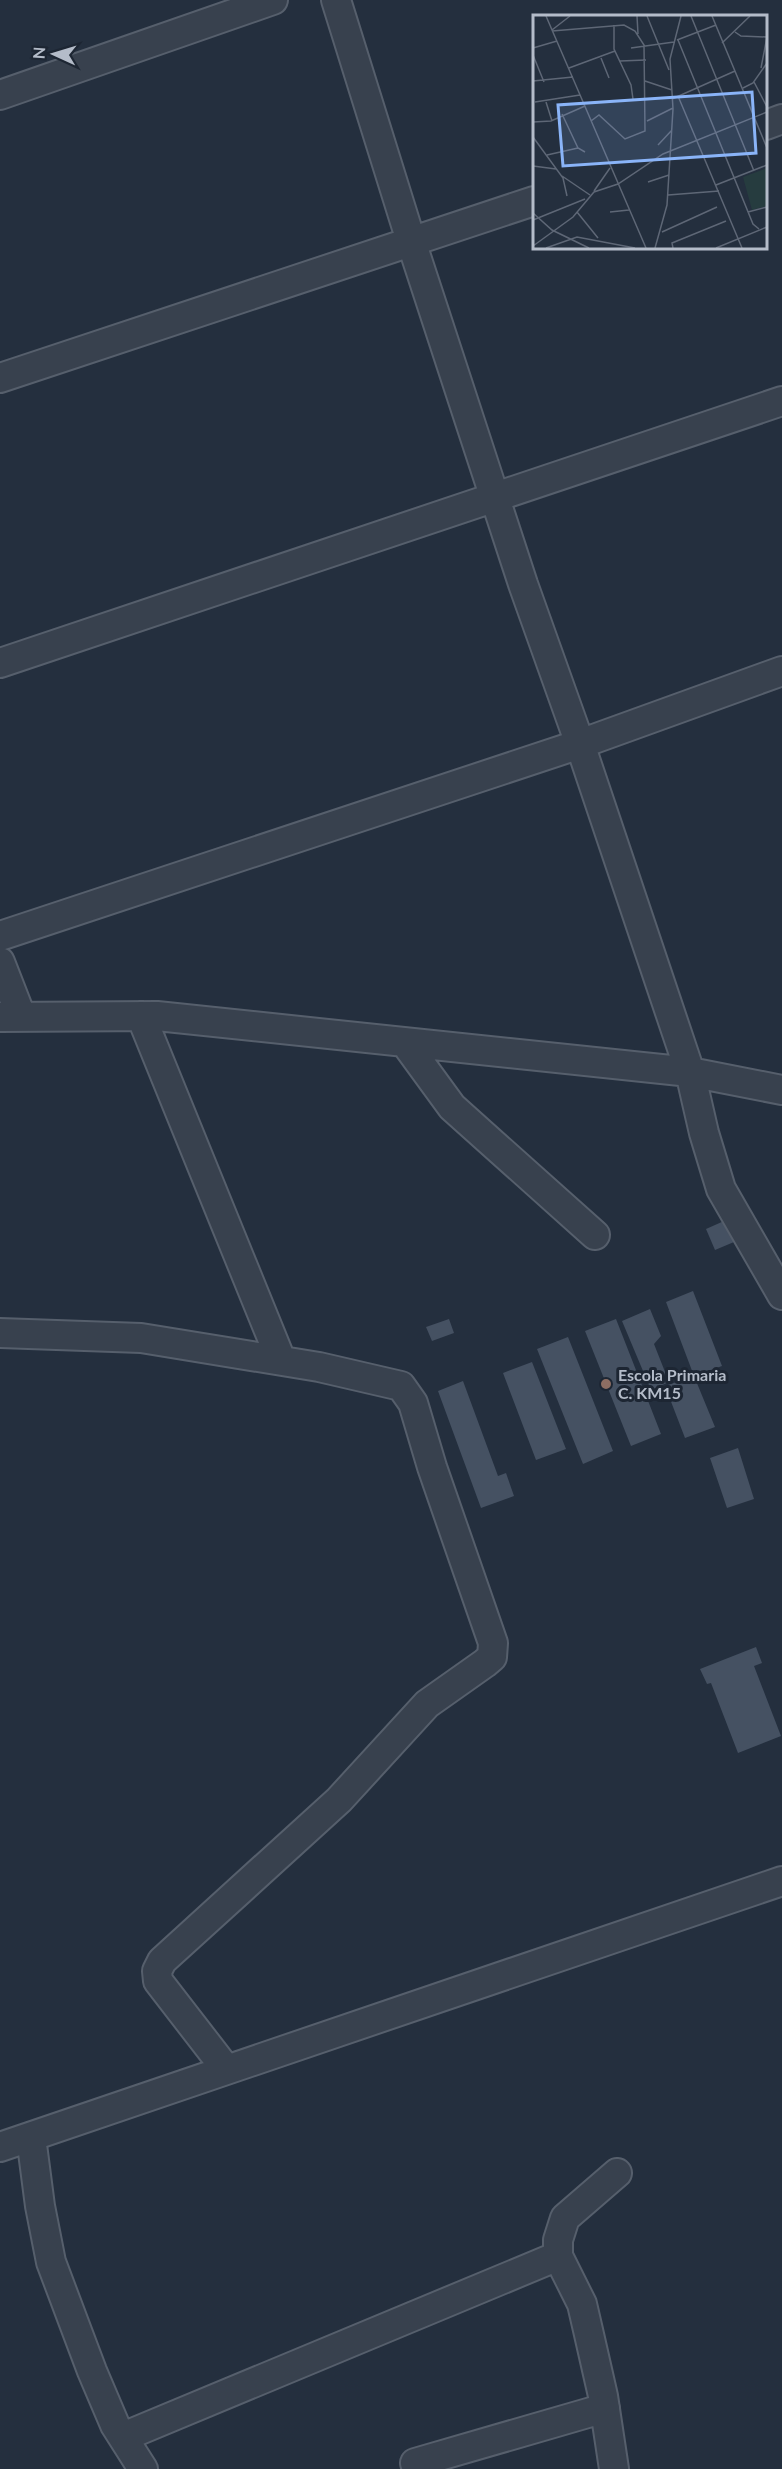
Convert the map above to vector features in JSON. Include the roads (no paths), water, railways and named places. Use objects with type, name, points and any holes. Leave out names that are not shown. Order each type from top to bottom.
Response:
[{"type":"street","points":[[0,95],[273,0]]},
{"type":"street","points":[[336,0],[411,242],[495,498],[690,1072],[704,1133],[721,1189],[782,1295]]},
{"type":"street","points":[[767,124],[782,119]]},
{"type":"street","points":[[0,378],[533,201]]},
{"type":"street","points":[[0,663],[782,401]]},
{"type":"street","points":[[0,936],[580,744],[782,671]]},
{"type":"street","points":[[0,962],[10,1017],[157,1016],[406,1044],[690,1072],[782,1090]]},
{"type":"street","points":[[141,1016],[281,1360]]},
{"type":"street","points":[[406,1044],[452,1107],[595,1235]]},
{"type":"street","points":[[0,1333],[141,1338],[281,1360],[375,1378],[401,1386],[413,1403],[432,1467],[493,1643],[492,1657],[427,1704],[339,1800],[162,1961],[157,1971],[158,1981],[226,2069]]},
{"type":"street","points":[[0,2147],[782,1881]]},
{"type":"street","points":[[31,2137],[40,2206],[51,2262],[92,2371],[115,2424],[143,2469]]},
{"type":"street","points":[[614,2469],[605,2408],[582,2304],[558,2256],[558,2240],[565,2218],[617,2173]]},
{"type":"street","points":[[123,2437],[315,2355],[558,2256]]},
{"type":"street","points":[[415,2463],[605,2408]]},
{"type":"place","name":"Escola Primaria C. KM15","points":[[606,1384]]}]
